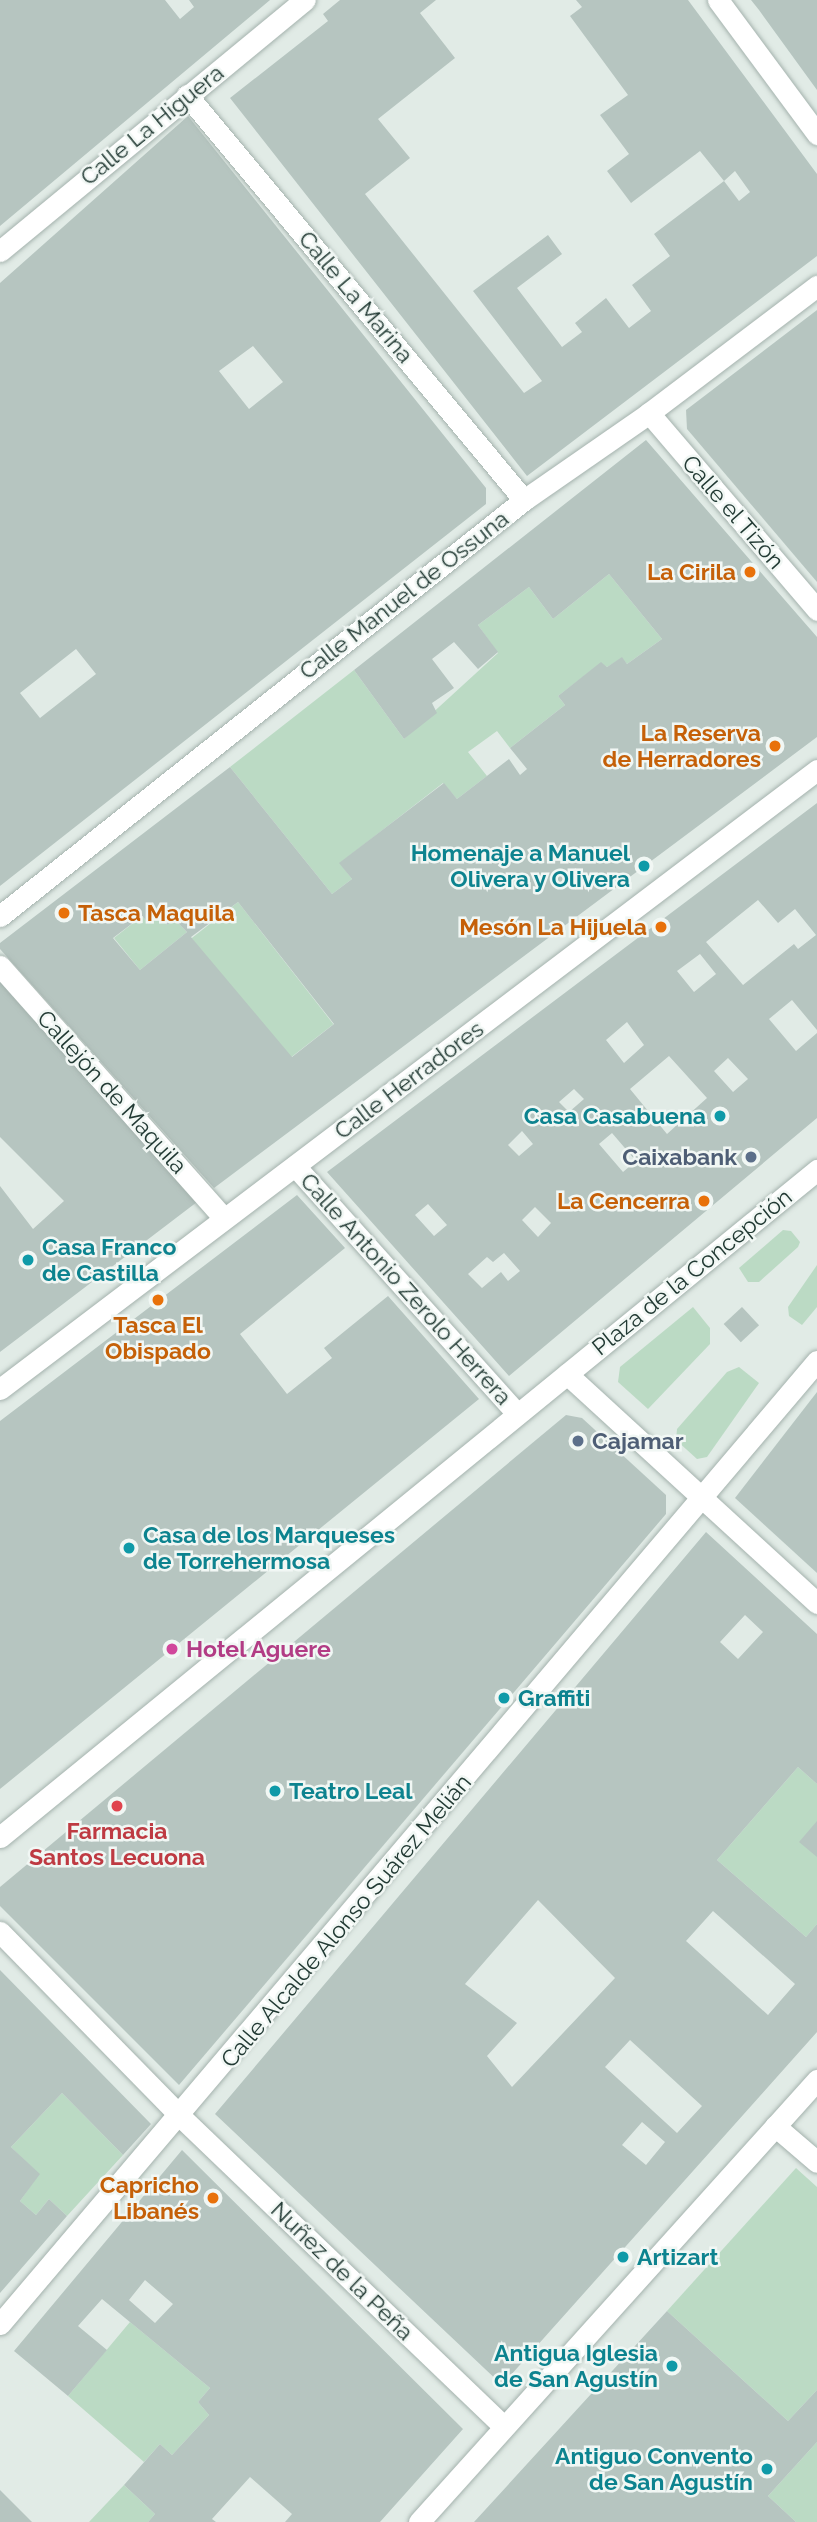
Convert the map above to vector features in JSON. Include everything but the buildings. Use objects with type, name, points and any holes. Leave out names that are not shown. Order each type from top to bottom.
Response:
[{"type":"street","name":"Calle La Higuera","points":[[0,251],[305,0]]},
{"type":"street","points":[[718,0],[817,134]]},
{"type":"street","name":"Calle La Marina","points":[[187,95],[524,500]]},
{"type":"street","name":"Calle Manuel de Ossuna","points":[[0,916],[524,500],[649,413],[817,286]]},
{"type":"street","name":"Calle el Tizón","points":[[649,413],[817,610]]},
{"type":"street","name":"Calle Herradores","points":[[0,1389],[817,770]]},
{"type":"street","name":"Callejón de Maquila","points":[[0,966],[224,1218]]},
{"type":"street","name":"Calle Antonio Zerolo Herrera","points":[[295,1166],[516,1412]]},
{"type":"street","name":"Plaza de la Concepción","points":[[0,1837],[516,1412],[567,1374],[817,1170]]},
{"type":"street","points":[[696,1509],[817,1361]]},
{"type":"street","points":[[567,1374],[696,1509],[719,1518],[817,1603]]},
{"type":"street","name":"Calle Alcalde Alonso Suárez Melián","points":[[0,2323],[180,2116],[696,1509]]},
{"type":"street","name":"Nuñez de la Peña","points":[[0,1932],[180,2116],[503,2426]]},
{"type":"street","points":[[419,2522],[817,2080]]},
{"type":"street","points":[[775,2126],[817,2162]]},
{"type":"green space","points":[[609,574],[662,639],[627,664],[622,658],[607,667],[601,663],[558,696],[565,705],[510,748],[497,731],[468,752],[487,776],[457,799],[443,783],[340,863],[352,879],[332,894],[230,767],[354,670],[404,739],[498,653],[478,625],[529,587],[553,619]]},
{"type":"green space","points":[[238,902],[333,1024],[287,1060],[192,938]]},
{"type":"green space","points":[[159,915],[167,925],[174,919],[187,932],[140,970],[114,938],[142,916],[149,924]]},
{"type":"green space","points":[[783,1230],[791,1231],[800,1242],[798,1247],[759,1282],[748,1282],[739,1268]]},
{"type":"green space","points":[[817,1265],[817,1307],[802,1325],[789,1316],[788,1307]]},
{"type":"green space","points":[[693,1307],[710,1328],[710,1344],[648,1409],[618,1382],[620,1367]]},
{"type":"green space","points":[[739,1367],[759,1383],[707,1457],[697,1459],[676,1440],[677,1429],[727,1372]]},
{"type":"green space","points":[[798,1767],[817,1784],[817,1924],[806,1937],[717,1860]]},
{"type":"green space","points":[[62,2093],[123,2155],[67,2216],[49,2199],[36,2215],[20,2201],[39,2174],[11,2147]]},
{"type":"green space","points":[[796,2168],[817,2187],[817,2390],[788,2421],[667,2311]]},
{"type":"green space","points":[[130,2322],[210,2388],[198,2402],[209,2415],[172,2455],[160,2444],[144,2462],[68,2396]]},
{"type":"green space","points":[[817,2442],[817,2522],[796,2522],[768,2496]]},
{"type":"green space","points":[[124,2485],[155,2514],[148,2522],[89,2522]]},
{"type":"place","name":"La Cirila","points":[[750,572]]},
{"type":"place","name":"La Reserva de Herradores","points":[[775,746]]},
{"type":"place","name":"Homenaje a Manuel Olivera y Olivera","points":[[644,866]]},
{"type":"place","name":"Tasca Maquila","points":[[64,913]]},
{"type":"place","name":"Mesón La Hijuela","points":[[661,927]]},
{"type":"place","name":"Casa Casabuena","points":[[720,1116]]},
{"type":"place","name":"Caixabank","points":[[751,1157]]},
{"type":"place","name":"La Cencerra","points":[[704,1201]]},
{"type":"place","name":"Casa Franco de Castilla","points":[[28,1260]]},
{"type":"place","name":"Tasca El Obispado","points":[[158,1300]]},
{"type":"place","name":"Cajamar","points":[[578,1441]]},
{"type":"place","name":"Casa de los Marqueses de Torrehermosa","points":[[129,1548]]},
{"type":"place","name":"Hotel Aguere","points":[[172,1649]]},
{"type":"place","name":"Graffiti","points":[[504,1698]]},
{"type":"place","name":"Teatro Leal","points":[[275,1791]]},
{"type":"place","name":"Farmacia Santos Lecuona","points":[[117,1806]]},
{"type":"place","name":"Capricho Libanés","points":[[213,2198]]},
{"type":"place","name":"Artizart","points":[[623,2257]]},
{"type":"place","name":"Antigua Iglesia de San Agustín","points":[[672,2366]]},
{"type":"place","name":"Antiguo Convento de San Agustín","points":[[767,2469]]}]
